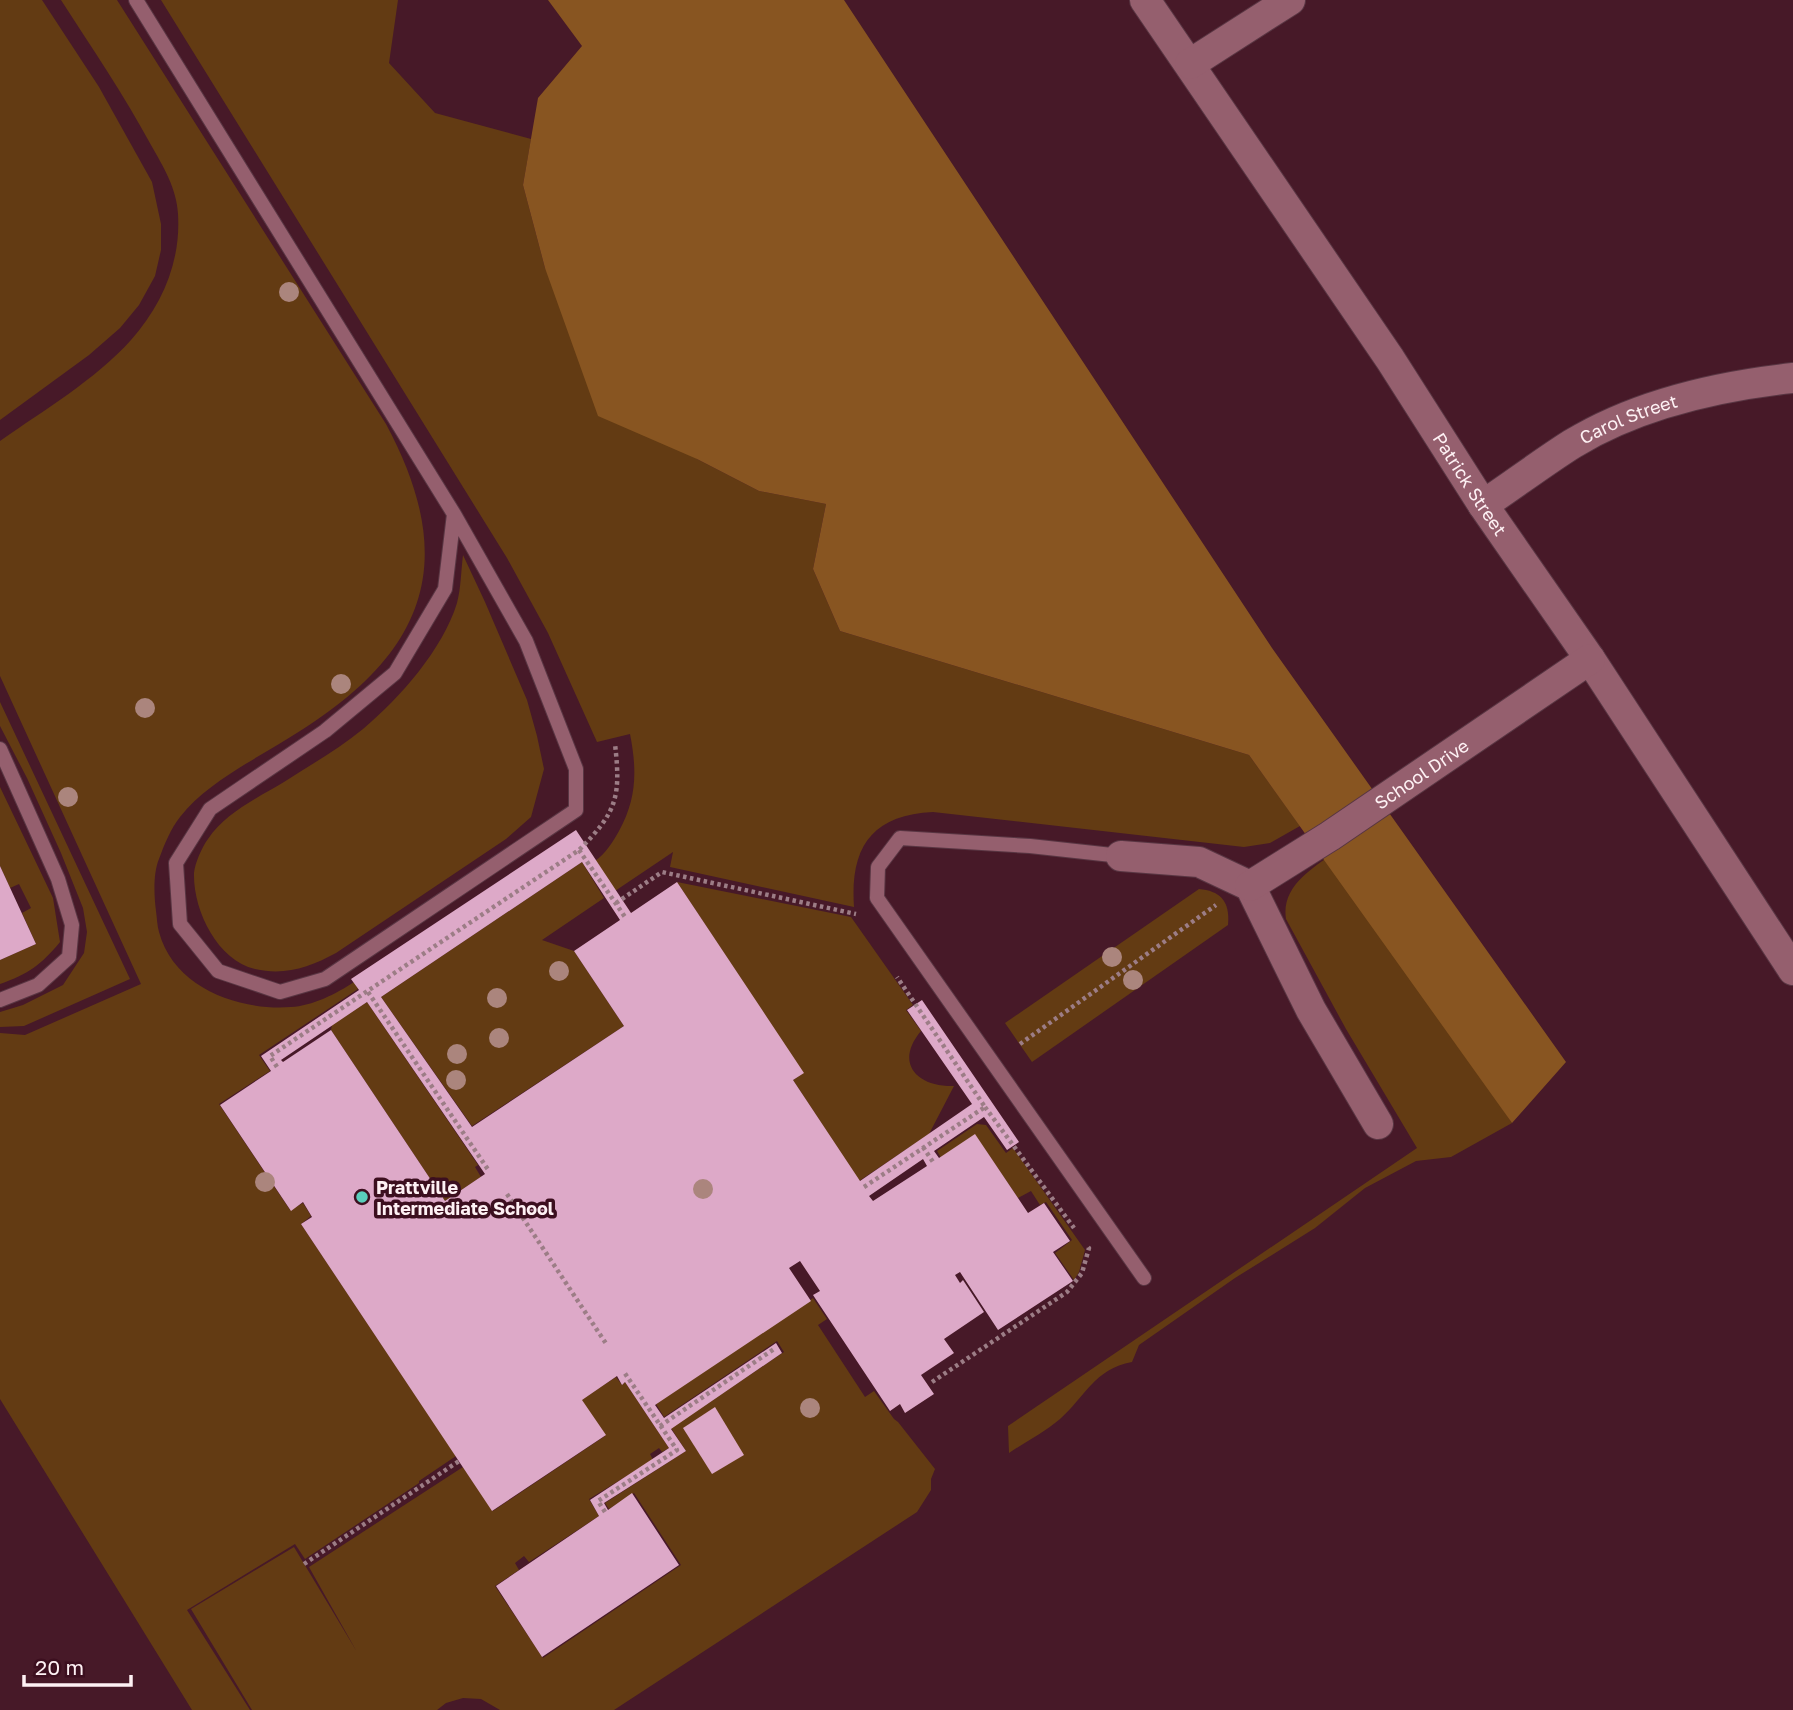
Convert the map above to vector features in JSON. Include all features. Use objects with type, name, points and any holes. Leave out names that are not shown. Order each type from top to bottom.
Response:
[{"type":"street","name":"Patrick Street","points":[[1145,0],[1390,359],[1483,505],[1590,659],[1793,970]]},
{"type":"street","points":[[1190,64],[1290,0]]},
{"type":"street","name":"Carol Street","points":[[1483,505],[1574,443],[1651,407],[1692,396],[1793,378]]},
{"type":"street","name":"School Drive","points":[[1250,886],[1330,836],[1590,659]]},
{"type":"street","points":[[1121,856],[1199,862],[1250,886],[1311,1010],[1378,1124]]},
{"type":"lane","points":[[136,0],[454,514],[526,640],[576,769],[576,810],[325,979],[280,992],[218,971],[180,924],[176,863],[210,809],[325,731],[395,673],[445,589],[454,514]]},
{"type":"lane","points":[[0,749],[58,879],[72,925],[69,957],[38,985],[0,1000]]},
{"type":"lane","points":[[1121,856],[1030,846],[900,838],[878,867],[877,898],[1144,1278]]},
{"type":"path","points":[[277,1067],[270,1056],[579,850],[598,831],[612,807],[619,781],[615,744]]},
{"type":"path","points":[[579,850],[625,917]]},
{"type":"path","points":[[616,903],[663,872],[671,872],[854,912],[862,923]]},
{"type":"path","points":[[1020,1044],[1220,903]]},
{"type":"path","points":[[892,968],[985,1107],[1089,1248],[1082,1273],[1067,1292],[932,1382]]},
{"type":"path","points":[[368,992],[489,1171]]},
{"type":"path","points":[[864,1187],[985,1107]]},
{"type":"path","points":[[923,1147],[933,1162]]},
{"type":"path","points":[[507,1194],[607,1345]]},
{"type":"path","points":[[660,1426],[774,1349]]},
{"type":"path","points":[[606,1512],[598,1501],[677,1450],[624,1372]]},
{"type":"path","points":[[304,1564],[459,1461]]},
{"type":"shaded area","points":[[0,0],[42,0],[99,87],[152,182],[161,224],[161,250],[155,276],[139,305],[120,328],[89,355],[0,420]]},
{"type":"shaded area","points":[[61,0],[117,0],[386,424],[409,473],[421,518],[425,560],[418,598],[403,634],[378,668],[343,700],[300,731],[206,791],[180,817],[171,831],[156,871],[154,892],[157,924],[167,951],[179,968],[211,992],[251,1005],[291,1007],[324,999],[354,982],[358,989],[259,1055],[270,1071],[219,1104],[290,1210],[303,1203],[311,1216],[301,1224],[456,1456],[305,1559],[295,1544],[187,1610],[250,1710],[192,1710],[0,1399],[0,1033],[25,1035],[141,984],[0,676],[0,441],[102,368],[131,340],[152,312],[167,282],[173,266],[178,232],[177,205],[165,169],[119,90]]},
{"type":"shaded area","points":[[161,0],[398,0],[389,63],[435,113],[531,139],[523,185],[545,268],[697,459],[759,491],[826,504],[813,569],[840,631],[1249,755],[1300,826],[1270,843],[1244,847],[933,812],[894,820],[869,838],[856,868],[854,907],[670,867],[673,852],[615,891],[595,861],[614,840],[629,807],[634,784],[630,734],[597,742],[548,633],[507,558]]},
{"type":"shaded area","points":[[548,0],[844,0],[1272,648],[1566,1062],[1512,1123],[1249,755],[840,631],[813,569],[826,504],[759,491],[697,459],[598,416],[545,268],[523,185],[538,98],[582,46]]},
{"type":"shaded area","points":[[463,555],[527,700],[537,736],[544,769],[531,817],[506,839],[336,953],[307,966],[287,971],[266,971],[241,964],[229,955],[210,932],[198,902],[194,873],[203,846],[233,813],[344,743],[377,717],[405,688],[431,655],[450,620],[457,603]]},
{"type":"shaded area","points":[[0,702],[130,979],[24,1026],[0,1027],[0,1012],[23,1005],[63,985],[84,953],[87,932],[83,908],[61,853],[0,726]]},
{"type":"shaded area","points":[[0,787],[53,898],[60,942],[33,968],[0,984],[0,960],[36,944],[22,913],[31,908],[19,884],[10,888],[0,866]]},
{"type":"shaded area","points":[[1334,853],[1512,1123],[1451,1157],[1416,1161],[1365,1188],[1315,1228],[1235,1278],[1139,1345],[1132,1362],[1099,1377],[1060,1419],[1009,1453],[1008,1426],[1417,1148],[1346,1029],[1286,919],[1288,897],[1293,888],[1307,872]]},
{"type":"shaded area","points":[[582,862],[604,898],[542,940],[574,951],[624,1026],[472,1126],[381,997]]},
{"type":"shaded area","points":[[677,882],[851,917],[913,1005],[906,1010],[921,1031],[910,1053],[910,1063],[914,1071],[929,1082],[954,1086],[929,1134],[859,1181],[793,1080],[803,1073]]},
{"type":"shaded area","points":[[1199,889],[1219,895],[1228,910],[1228,925],[1032,1062],[1005,1023]]},
{"type":"shaded area","points":[[367,1002],[478,1165],[475,1167],[481,1177],[445,1201],[331,1030],[332,1025]]},
{"type":"shaded area","points":[[977,1124],[986,1125],[1006,1153],[1013,1148],[1085,1250],[1074,1280],[1055,1253],[1072,1240],[1046,1202],[1040,1205],[1031,1191],[1018,1198],[975,1135],[941,1158],[937,1151]]},
{"type":"shaded area","points":[[813,1298],[827,1319],[818,1325],[865,1397],[874,1391],[935,1469],[931,1490],[917,1512],[614,1710],[500,1710],[481,1699],[463,1698],[446,1703],[437,1710],[252,1710],[191,1609],[294,1547],[357,1652],[309,1567],[463,1467],[493,1511],[605,1436],[581,1400],[616,1377],[622,1385],[625,1382],[669,1448],[662,1452],[659,1448],[650,1454],[653,1460],[589,1499],[599,1516],[529,1562],[524,1556],[515,1563],[519,1570],[495,1586],[543,1658],[681,1565],[634,1493],[609,1509],[605,1503],[686,1451],[671,1428],[784,1352],[777,1341],[664,1417],[656,1404]]},
{"type":"building","name":"Prattville Intermediate School","points":[[576,830],[631,913],[677,882],[804,1073],[793,1080],[860,1181],[972,1104],[907,1010],[922,1000],[1019,1142],[1007,1150],[984,1117],[934,1151],[939,1158],[975,1134],[1028,1213],[1044,1203],[1070,1241],[1053,1252],[1073,1281],[998,1330],[960,1272],[955,1275],[960,1283],[963,1280],[984,1312],[944,1339],[954,1353],[921,1375],[934,1394],[905,1413],[900,1404],[890,1411],[813,1295],[820,1291],[800,1261],[789,1268],[811,1301],[655,1405],[664,1418],[776,1343],[782,1353],[671,1429],[686,1451],[604,1503],[608,1510],[632,1493],[679,1565],[542,1657],[496,1586],[599,1516],[590,1500],[669,1448],[625,1382],[622,1385],[617,1376],[582,1400],[606,1435],[492,1511],[301,1224],[312,1217],[303,1202],[291,1211],[220,1105],[271,1071],[261,1056],[359,990],[351,979]],"holes":[[[582,862],[620,920],[574,951],[624,1026],[472,1127],[381,997]],[[367,1002],[485,1174],[445,1201],[331,1030],[283,1062],[281,1060]],[[923,1159],[927,1166],[873,1201],[869,1196]]]},
{"type":"building","points":[[0,866],[36,944],[0,960]]},
{"type":"building","points":[[715,1407],[744,1455],[712,1474],[683,1428]]},
{"type":"place","name":"Prattville Intermediate School","points":[[362,1197]]}]
